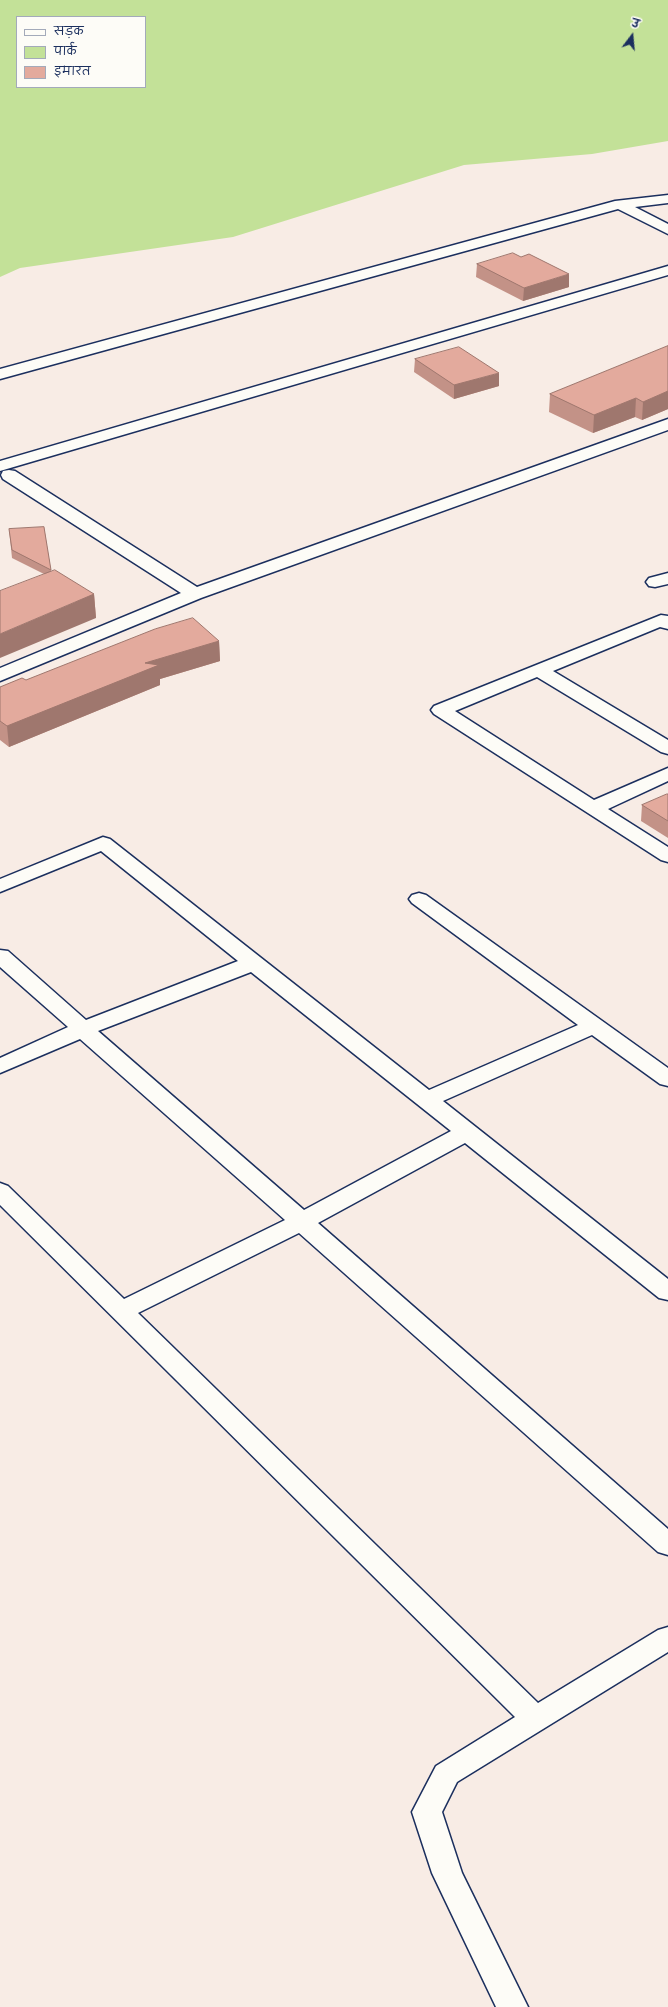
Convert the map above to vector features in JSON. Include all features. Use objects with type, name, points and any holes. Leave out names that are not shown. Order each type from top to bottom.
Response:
[{"type":"street","points":[[0,374],[620,204],[668,199]]},
{"type":"street","points":[[620,204],[668,230]]},
{"type":"street","points":[[2,472],[668,270]]},
{"type":"street","points":[[0,675],[195,594],[668,424]]},
{"type":"street","points":[[2,472],[195,594]]},
{"type":"street","points":[[668,624],[660,620],[441,710],[668,856]]},
{"type":"street","points":[[538,670],[668,748]]},
{"type":"street","points":[[593,808],[668,774]]},
{"type":"street","points":[[0,886],[103,843],[668,1292]]},
{"type":"street","points":[[418,899],[668,1079]]},
{"type":"street","points":[[0,956],[668,1545]]},
{"type":"street","points":[[0,1066],[83,1029],[254,963]]},
{"type":"street","points":[[426,1100],[594,1026]]},
{"type":"street","points":[[121,1311],[301,1222],[467,1132]]},
{"type":"street","points":[[0,1191],[536,1720]]},
{"type":"street","points":[[512,2007],[446,1873],[427,1812],[446,1774],[668,1638]]},
{"type":"green space","points":[[0,0],[668,0],[668,141],[592,154],[464,165],[233,237],[20,268],[0,277]]},
{"type":"building","points":[[513,253],[521,257],[529,254],[569,274],[524,288],[477,264]]},
{"type":"building","points":[[668,346],[668,391],[643,402],[636,398],[594,415],[550,394]]},
{"type":"building","points":[[459,347],[499,373],[454,385],[415,359]]},
{"type":"building","points":[[44,527],[51,570],[12,550],[9,529]]},
{"type":"building","points":[[55,570],[94,594],[0,634],[0,591]]},
{"type":"building","points":[[193,618],[219,641],[145,663],[159,665],[7,726],[0,721],[0,687],[22,678],[26,680],[155,629]]},
{"type":"building","points":[[667,794],[668,821],[642,805]]}]
